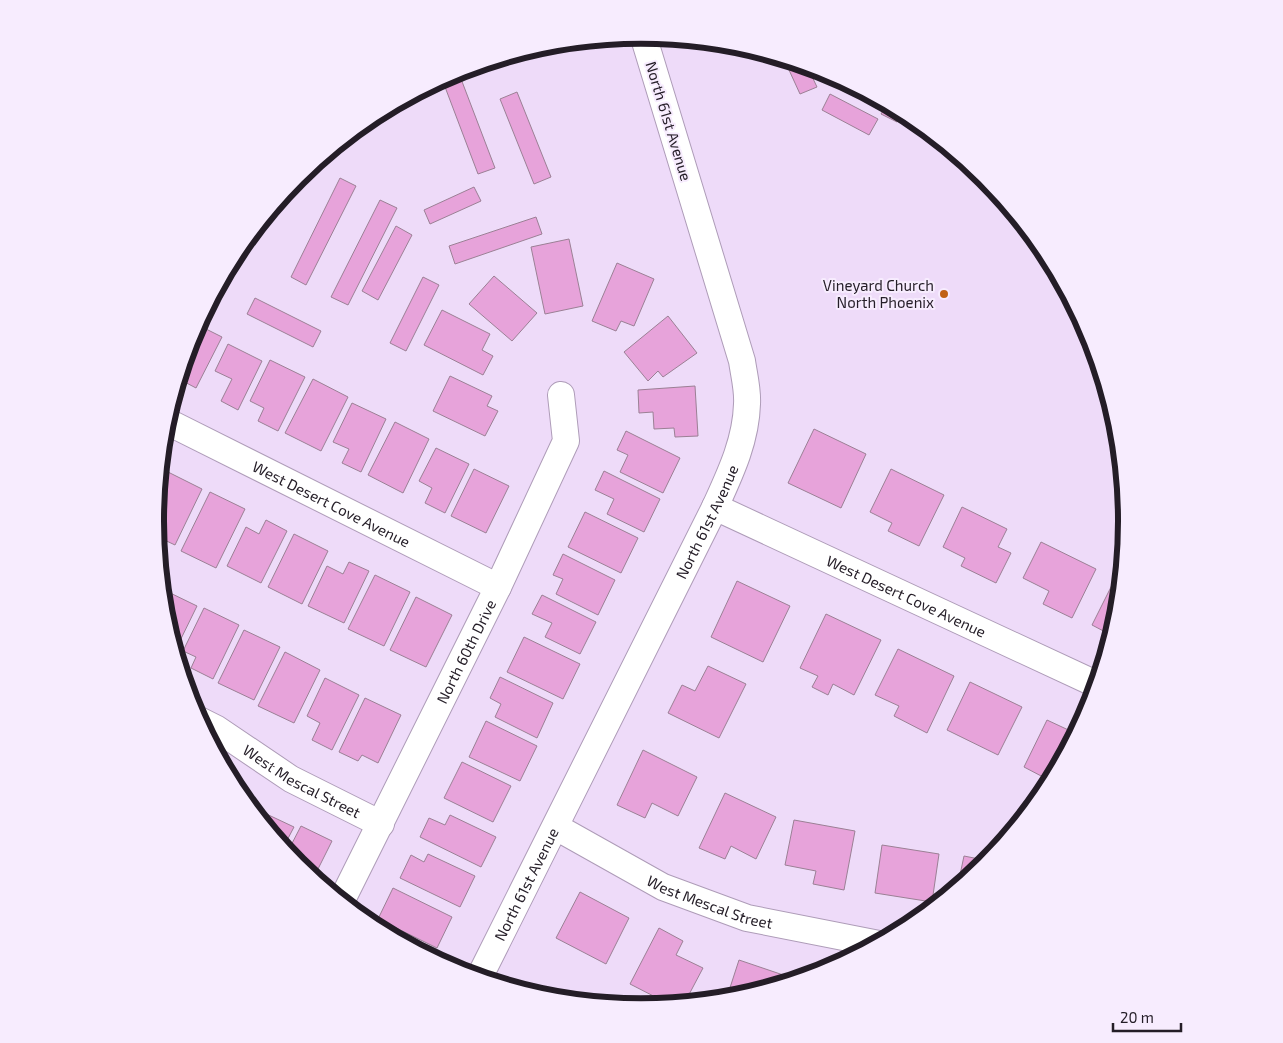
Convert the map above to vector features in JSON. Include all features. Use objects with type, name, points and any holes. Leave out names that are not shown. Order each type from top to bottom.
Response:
[{"type":"street","name":"North 61st Avenue","points":[[482,972],[715,507],[734,464],[743,436],[747,403],[742,361],[646,44]]},
{"type":"street","name":"North 60th Drive","points":[[345,896],[498,587],[566,442],[561,394]]},
{"type":"street","name":"West Desert Cove Avenue","points":[[174,425],[498,587]]},
{"type":"street","name":"West Desert Cove Avenue","points":[[715,507],[1091,682]]},
{"type":"street","name":"West Mescal Street","points":[[210,725],[291,779],[381,824]]},
{"type":"street","name":"West Mescal Street","points":[[556,827],[663,887],[748,918],[868,942]]},
{"type":"building","points":[[788,67],[811,75],[817,87],[800,94]]},
{"type":"building","points":[[461,79],[495,168],[478,174],[445,86]]},
{"type":"building","points":[[517,92],[551,177],[534,184],[500,99]]},
{"type":"building","points":[[830,94],[878,119],[869,135],[822,110]]},
{"type":"building","points":[[883,110],[899,119],[897,122],[881,114]]},
{"type":"building","points":[[340,178],[356,186],[306,285],[291,277]]},
{"type":"building","points":[[474,187],[481,201],[430,224],[424,210]]},
{"type":"building","points":[[380,200],[397,208],[348,305],[331,297]]},
{"type":"building","points":[[536,217],[542,234],[455,264],[449,246]]},
{"type":"building","points":[[396,226],[412,235],[378,300],[362,291]]},
{"type":"building","points":[[569,239],[583,306],[545,314],[531,247]]},
{"type":"building","points":[[617,263],[654,279],[634,326],[621,321],[616,331],[592,321]]},
{"type":"building","points":[[494,276],[537,313],[512,341],[469,304]]},
{"type":"building","points":[[423,277],[439,285],[406,351],[390,343]]},
{"type":"building","points":[[255,298],[321,331],[313,347],[247,314]]},
{"type":"building","points":[[442,310],[490,334],[482,350],[493,356],[483,375],[424,345]]},
{"type":"building","points":[[668,316],[697,353],[663,377],[658,371],[648,381],[624,352]]},
{"type":"building","points":[[205,328],[222,337],[196,388],[185,382]]},
{"type":"building","points":[[228,344],[262,361],[238,410],[221,401],[232,379],[215,371]]},
{"type":"building","points":[[270,360],[305,377],[278,431],[258,421],[264,408],[250,401]]},
{"type":"building","points":[[450,376],[492,396],[487,406],[498,411],[485,436],[433,411]]},
{"type":"building","points":[[313,379],[348,397],[321,451],[285,433]]},
{"type":"building","points":[[695,386],[698,436],[675,437],[674,428],[654,429],[653,412],[639,413],[638,390]]},
{"type":"building","points":[[352,403],[386,419],[361,472],[342,463],[349,449],[333,442]]},
{"type":"building","points":[[395,422],[429,439],[403,493],[368,475]]},
{"type":"building","points":[[814,429],[866,454],[841,508],[788,483]]},
{"type":"building","points":[[626,431],[680,458],[663,493],[620,472],[628,455],[617,450]]},
{"type":"building","points":[[436,448],[469,464],[445,513],[425,503],[432,488],[419,481]]},
{"type":"building","points":[[474,469],[509,486],[486,533],[451,516]]},
{"type":"building","points":[[891,469],[944,495],[919,546],[888,531],[892,523],[870,512]]},
{"type":"building","points":[[604,471],[660,499],[644,532],[607,514],[614,499],[595,490]]},
{"type":"building","points":[[168,472],[202,489],[175,545],[165,540]]},
{"type":"building","points":[[210,492],[245,509],[216,568],[181,551]]},
{"type":"building","points":[[962,507],[1007,529],[998,547],[1011,553],[996,583],[961,566],[965,558],[943,547]]},
{"type":"building","points":[[585,512],[638,538],[621,573],[568,547]]},
{"type":"building","points":[[266,520],[287,531],[261,583],[227,566],[246,527],[259,534]]},
{"type":"building","points":[[294,534],[328,551],[302,604],[268,587]]},
{"type":"building","points":[[1041,542],[1096,569],[1072,618],[1043,604],[1049,591],[1023,578]]},
{"type":"building","points":[[563,554],[615,580],[598,615],[556,594],[563,579],[553,575]]},
{"type":"building","points":[[349,562],[369,571],[344,623],[308,606],[327,566],[343,574]]},
{"type":"building","points":[[375,575],[410,592],[384,646],[348,629]]},
{"type":"building","points":[[1115,579],[1106,632],[1092,625]]},
{"type":"building","points":[[737,581],[790,606],[763,662],[711,637]]},
{"type":"building","points":[[169,593],[197,606],[179,642]]},
{"type":"building","points":[[542,595],[596,622],[580,654],[545,637],[552,623],[532,614]]},
{"type":"building","points":[[416,597],[452,615],[426,667],[390,650]]},
{"type":"building","points":[[204,608],[239,625],[213,679],[191,668],[196,657],[183,651]]},
{"type":"building","points":[[826,614],[881,640],[854,695],[833,684],[828,695],[812,687],[818,676],[800,668]]},
{"type":"building","points":[[244,630],[280,647],[254,700],[218,683]]},
{"type":"building","points":[[524,637],[580,664],[563,699],[507,672]]},
{"type":"building","points":[[898,649],[954,676],[927,733],[894,716],[899,706],[875,695]]},
{"type":"building","points":[[285,652],[320,670],[294,723],[258,706]]},
{"type":"building","points":[[708,666],[746,684],[719,738],[668,713],[682,685],[695,691]]},
{"type":"building","points":[[500,677],[553,703],[537,738],[495,717],[501,704],[490,698]]},
{"type":"building","points":[[325,678],[359,695],[332,750],[312,740],[320,723],[307,716]]},
{"type":"building","points":[[970,682],[1022,707],[998,755],[947,730]]},
{"type":"building","points":[[365,698],[401,715],[378,763],[362,755],[358,761],[339,752]]},
{"type":"building","points":[[1047,720],[1071,731],[1044,778],[1024,767]]},
{"type":"building","points":[[486,721],[537,746],[520,781],[469,757]]},
{"type":"building","points":[[643,750],[697,777],[678,816],[652,803],[645,818],[617,805]]},
{"type":"building","points":[[462,762],[511,786],[493,822],[444,798]]},
{"type":"building","points":[[725,793],[776,817],[756,859],[731,846],[725,859],[699,848]]},
{"type":"building","points":[[262,812],[294,827],[286,841]]},
{"type":"building","points":[[450,815],[496,837],[481,867],[420,837],[429,818],[445,825]]},
{"type":"building","points":[[794,820],[855,831],[844,890],[813,884],[816,871],[785,865]]},
{"type":"building","points":[[301,826],[332,841],[317,872],[291,846]]},
{"type":"building","points":[[882,845],[939,854],[931,902],[875,893]]},
{"type":"building","points":[[428,854],[475,876],[460,907],[400,878],[411,855],[424,862]]},
{"type":"building","points":[[964,856],[979,859],[959,879]]},
{"type":"building","points":[[393,888],[452,917],[437,948],[378,919]]},
{"type":"building","points":[[580,892],[629,918],[606,964],[556,938]]},
{"type":"building","points":[[659,928],[683,941],[676,955],[703,968],[688,997],[658,998],[630,984]]},
{"type":"building","points":[[739,960],[787,976],[765,983],[729,991]]},
{"type":"place","name":"Vineyard Church North Phoenix","points":[[944,294]]}]
